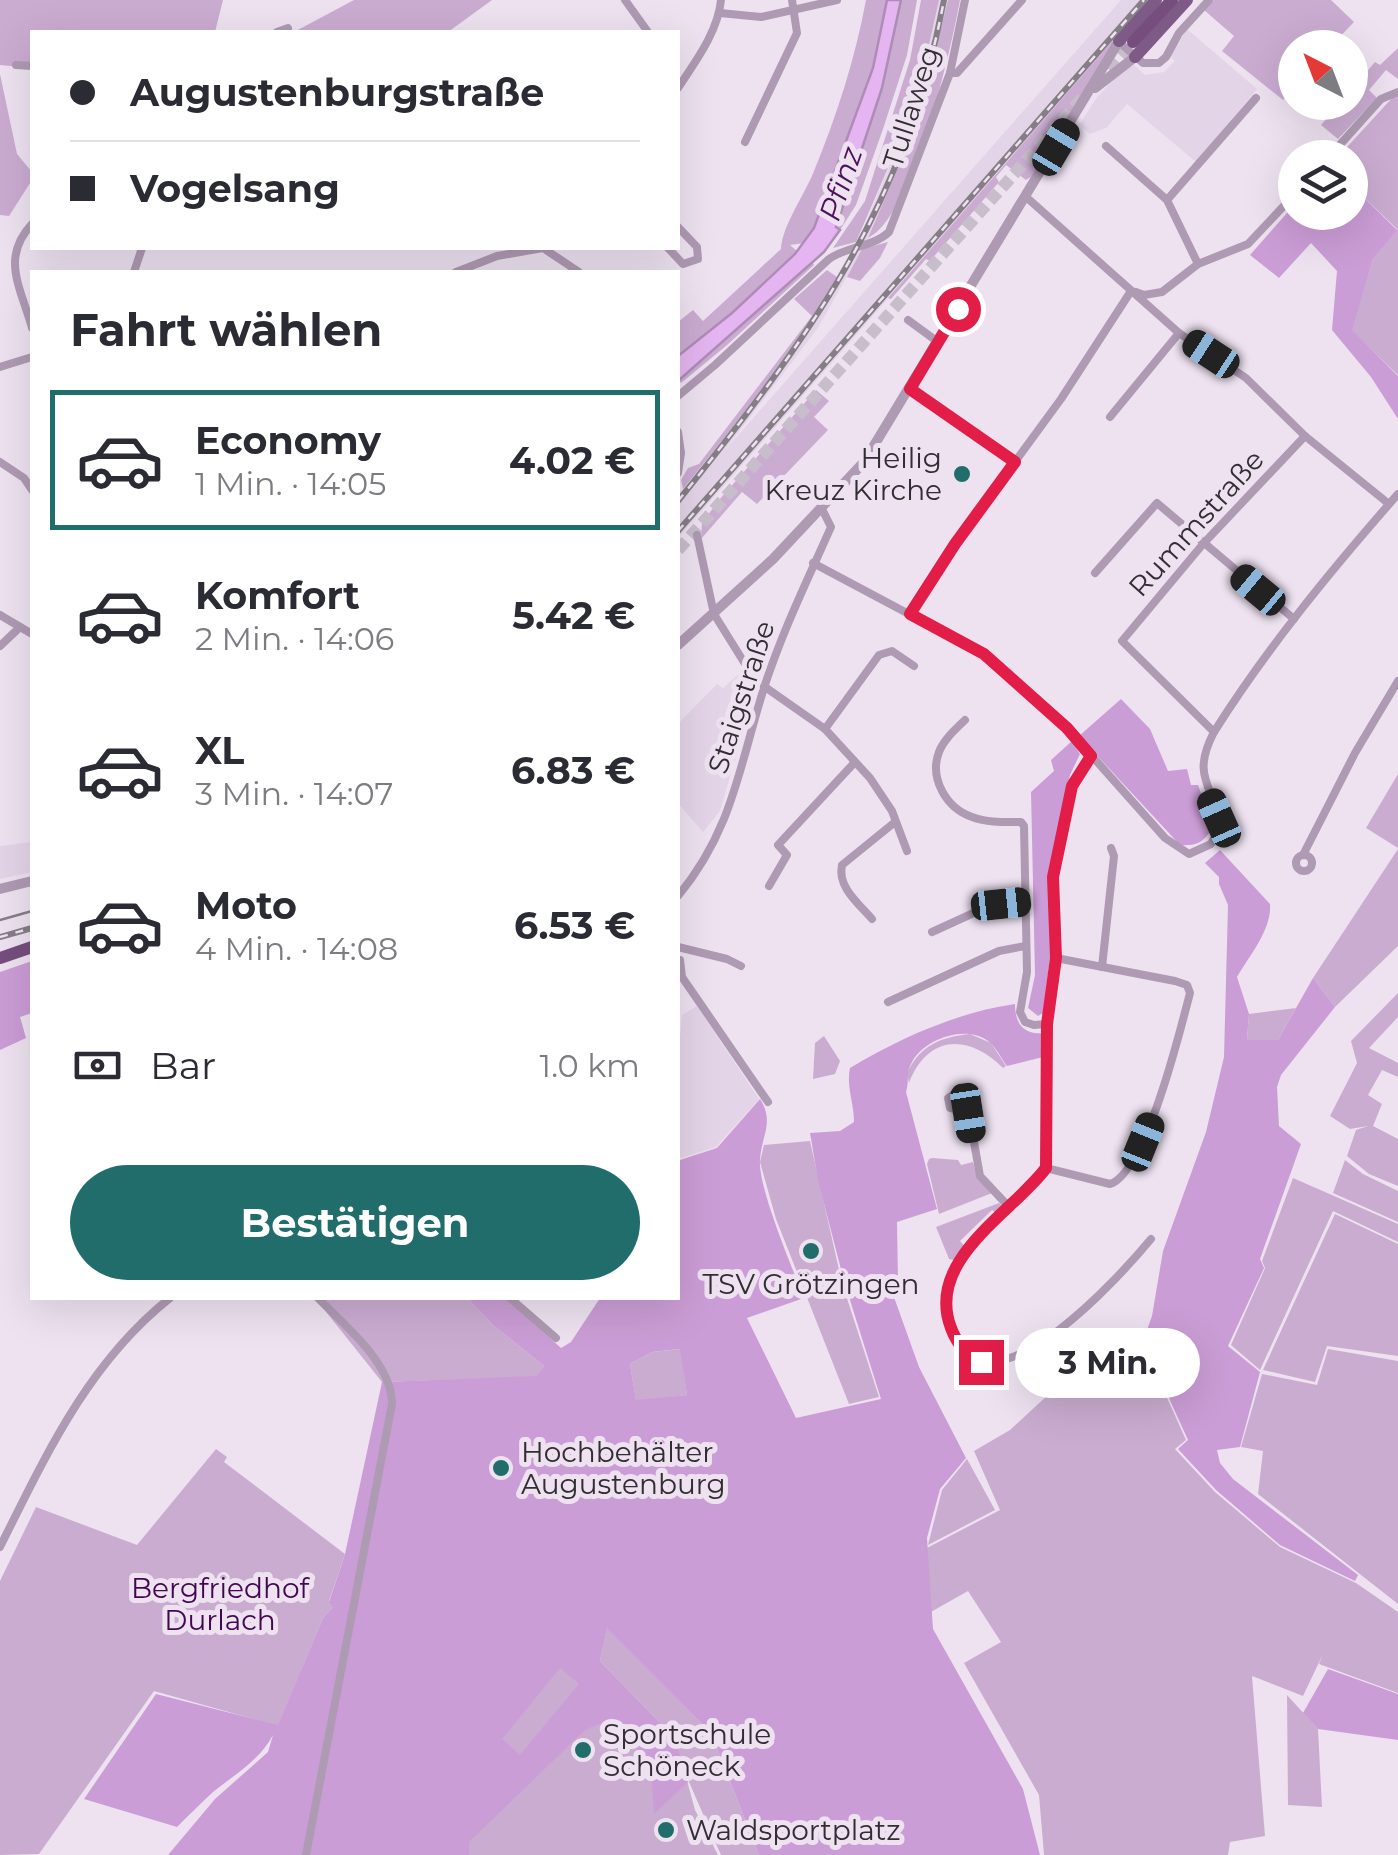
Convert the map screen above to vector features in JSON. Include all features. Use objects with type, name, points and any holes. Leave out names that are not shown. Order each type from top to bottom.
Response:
[{"type":"highway","points":[[1134,42],[1172,0]]},
{"type":"highway","points":[[0,961],[30,951]]},
{"type":"main road","points":[[1118,42],[1156,0]]},
{"type":"main road","points":[[1135,57],[1186,0]]},
{"type":"street","points":[[625,0],[647,30]]},
{"type":"street","points":[[680,85],[720,13],[722,0]]},
{"type":"street","points":[[745,142],[797,33],[792,0]]},
{"type":"street","points":[[720,13],[760,17],[837,0]]},
{"type":"street","name":"Tullaweg","points":[[680,394],[823,263],[844,250],[880,240],[892,226],[950,73],[965,0]]},
{"type":"street","points":[[950,73],[957,73],[1022,0]]},
{"type":"street","points":[[680,643],[822,509],[864,462],[1118,42],[1135,57],[1159,64],[1179,33],[1209,0]]},
{"type":"street","points":[[282,30],[288,28]]},
{"type":"street","points":[[1090,92],[1135,57]]},
{"type":"street","points":[[16,65],[30,66]]},
{"type":"street","points":[[680,68],[686,75]]},
{"type":"street","points":[[1344,140],[1381,99],[1398,92]]},
{"type":"street","points":[[1167,200],[1256,98]]},
{"type":"street","points":[[1106,146],[1167,200],[1198,264]]},
{"type":"street","points":[[1025,196],[1179,334],[1246,378],[1305,436],[1389,504]]},
{"type":"street","points":[[1131,290],[1144,295],[1162,292],[1198,264],[1248,244],[1278,212]]},
{"type":"street","points":[[30,226],[18,240],[12,257],[30,321]]},
{"type":"street","points":[[670,250],[683,264],[698,259],[697,248],[680,229]]},
{"type":"street","points":[[461,270],[497,256],[532,250]]},
{"type":"street","points":[[546,250],[576,270]]},
{"type":"street","points":[[22,292],[30,290]]},
{"type":"street","points":[[910,614],[955,544],[1061,399],[1131,290]]},
{"type":"street","points":[[908,320],[938,342]]},
{"type":"street","points":[[1110,417],[1179,334]]},
{"type":"street","points":[[0,367],[30,358]]},
{"type":"street","points":[[910,389],[1015,462]]},
{"type":"street","name":"Rummstraße","points":[[1214,732],[1122,641],[1203,544],[1305,436]]},
{"type":"street","points":[[0,462],[24,478],[30,487]]},
{"type":"street","points":[[813,562],[984,654],[1067,728],[1176,849],[1189,854],[1203,850],[1218,835],[1221,825],[1202,773],[1204,752],[1214,732],[1294,619],[1398,494]]},
{"type":"street","points":[[1095,574],[1157,504],[1294,619]]},
{"type":"street","name":"Staigstraße","points":[[680,893],[722,830],[764,689],[813,562],[832,527],[822,509]]},
{"type":"street","points":[[697,535],[714,614],[754,680],[825,729],[855,762],[884,796],[907,851]]},
{"type":"street","points":[[0,615],[30,633]]},
{"type":"street","points":[[0,646],[20,627]]},
{"type":"street","points":[[825,729],[878,655],[892,651],[914,666]]},
{"type":"street","points":[[1304,855],[1398,681]]},
{"type":"street","points":[[966,720],[938,753],[936,776],[946,799],[962,813],[985,821],[1021,822],[1024,826],[1027,972],[1020,1012],[1025,1022],[1047,1024]]},
{"type":"street","points":[[1091,756],[1072,786],[1053,877],[1056,958],[1047,1024],[1046,1168],[962,1257],[948,1290],[946,1310],[950,1327],[969,1357],[999,1364],[1016,1358],[1110,1284],[1151,1239]]},
{"type":"street","points":[[769,886],[787,855],[778,846],[855,762]]},
{"type":"street","points":[[872,919],[841,881],[840,872],[842,865],[894,822]]},
{"type":"street","points":[[1102,966],[1114,856],[1111,848]]},
{"type":"street","points":[[0,889],[30,882]]},
{"type":"street","points":[[932,932],[978,911],[1024,902]]},
{"type":"street","points":[[888,1002],[999,951],[1026,946]]},
{"type":"street","points":[[680,948],[741,966]]},
{"type":"street","points":[[1046,1168],[1110,1184],[1118,1181],[1143,1142],[1172,1060],[1189,988],[1175,981],[1056,958]]},
{"type":"street","points":[[680,966],[682,977],[768,1102]]},
{"type":"street","points":[[968,1113],[980,1176],[1010,1208]]},
{"type":"street","points":[[0,1548],[84,1390],[126,1337],[168,1300]]},
{"type":"street","points":[[306,1855],[392,1404],[383,1371],[320,1300]]},
{"type":"street","points":[[512,1300],[556,1338]]},
{"type":"street","points":[[519,1306],[524,1300]]},
{"type":"shaded area","points":[[939,0],[948,0],[927,92],[876,225],[818,328],[725,450],[1121,0],[1150,0],[680,536],[680,492],[786,355],[834,283],[861,234],[916,103]]},
{"type":"shaded area","points":[[1187,29],[1257,89],[1196,162],[1127,104],[1106,128],[1090,134],[1082,127],[1080,124],[1095,100],[1117,75],[1134,65],[1145,75],[1164,72],[1175,61],[1170,56]]},
{"type":"shaded area","points":[[1368,202],[1397,230],[1373,259],[1352,330],[1398,376],[1398,419],[1371,377],[1332,330],[1337,271],[1311,243],[1279,278],[1250,255],[1278,223],[1278,230],[1368,230]]},
{"type":"shaded area","points":[[741,672],[755,693],[720,811],[703,832],[680,805],[680,722],[717,684],[723,688]]},
{"type":"shaded area","points":[[1121,699],[1150,729],[1168,771],[1187,769],[1191,785],[1198,785],[1213,827],[1200,842],[1180,845],[1079,736]]},
{"type":"shaded area","points":[[1072,741],[1080,754],[1070,775],[1049,878],[1050,958],[1043,1013],[1038,1016],[1028,1008],[1035,975],[1031,792],[1054,771],[1051,760]]},
{"type":"shaded area","points":[[30,842],[30,872],[0,879],[0,846]]},
{"type":"shaded area","points":[[1220,850],[1270,904],[1264,932],[1237,977],[1249,1014],[1247,1040],[1278,1040],[1313,978],[1335,1007],[1281,1075],[1277,1087],[1279,1126],[1301,1144],[1260,1259],[1264,1268],[1228,1346],[1260,1372],[1240,1447],[1217,1450],[1220,1463],[1233,1479],[1358,1575],[1355,1581],[1280,1545],[1216,1490],[1178,1449],[1188,1440],[1143,1341],[1152,1316],[1163,1251],[1206,1132],[1224,1057],[1228,905],[1219,877],[1205,863]]},
{"type":"shaded area","points":[[30,962],[30,1014],[20,1017],[26,1038],[0,1050],[0,972]]},
{"type":"shaded area","points":[[1015,1004],[1021,1026],[1043,1033],[1043,1057],[1007,1066],[988,1041],[957,1034],[926,1047],[910,1066],[906,1092],[937,1209],[897,1222],[898,1281],[890,1286],[919,1367],[966,1458],[940,1489],[927,1538],[933,1629],[1023,1789],[1040,1855],[759,1855],[711,1733],[607,1628],[600,1661],[675,1738],[688,1782],[654,1814],[651,1765],[615,1725],[606,1724],[583,1732],[469,1842],[469,1855],[168,1855],[215,1799],[268,1752],[273,1735],[254,1759],[177,1827],[84,1799],[156,1694],[278,1725],[323,1618],[333,1607],[329,1602],[345,1554],[382,1382],[537,1376],[544,1366],[469,1300],[508,1300],[561,1348],[571,1342],[599,1300],[680,1300],[680,1160],[717,1148],[760,1099],[767,1122],[760,1160],[764,1189],[804,1298],[747,1318],[796,1418],[881,1399],[844,1281],[810,1133],[840,1131],[854,1122],[850,1068],[930,1028],[972,1013]],"holes":[[[680,1349],[687,1395],[636,1400],[630,1364],[652,1352]],[[560,1668],[579,1684],[520,1755],[502,1739]]]},
{"type":"shaded area","points":[[697,1006],[759,1099],[716,1147],[681,1158],[680,1038],[682,1015]]},
{"type":"shaded area","points":[[1328,1669],[1398,1694],[1398,1740],[1318,1729],[1303,1713]]},
{"type":"green space","points":[[0,0],[223,0],[216,30],[30,30],[30,68],[0,65]]},
{"type":"green space","points":[[354,0],[492,0],[451,30],[298,30]]},
{"type":"green space","points":[[866,0],[887,0],[873,68],[814,228],[804,243],[790,245],[797,251],[732,313],[680,354],[680,320],[693,310],[703,321],[781,249],[785,230],[814,171],[838,108]]},
{"type":"green space","points":[[901,0],[917,0],[907,55],[856,205],[840,230],[836,227],[882,88]]},
{"type":"green space","points":[[921,0],[939,0],[916,103],[856,242],[833,248],[865,201],[910,60]]},
{"type":"green space","points":[[948,0],[960,0],[915,167],[885,224],[868,238],[916,126]]},
{"type":"green space","points":[[1214,0],[1331,0],[1354,22],[1346,30],[1278,30],[1278,96],[1222,51],[1234,36],[1204,10]]},
{"type":"green space","points":[[1116,37],[1032,176],[1026,180],[1006,165],[996,177],[999,182],[930,261],[926,259],[888,298]]},
{"type":"green space","points":[[1398,48],[1398,79],[1386,70],[1369,90],[1377,98],[1368,107],[1368,70],[1375,62],[1380,65]]},
{"type":"green space","points":[[0,74],[17,154],[30,170],[30,183],[9,216],[0,215]]},
{"type":"green space","points":[[1398,96],[1398,375],[1351,330],[1373,259],[1397,229],[1368,201],[1368,140],[1354,140]]},
{"type":"green space","points":[[1325,120],[1356,120],[1338,139],[1321,125]]},
{"type":"green space","points":[[888,242],[860,281],[847,277],[862,249]]},
{"type":"green space","points":[[812,262],[814,265],[726,346],[681,383],[680,379]]},
{"type":"green space","points":[[827,270],[837,277],[802,333],[683,489],[681,480],[688,468],[699,464],[812,316],[794,299]]},
{"type":"green space","points":[[816,390],[829,401],[814,417],[828,430],[757,504],[742,492],[701,539],[702,523],[719,500]]},
{"type":"green space","points":[[1398,774],[1398,848],[1366,828]]},
{"type":"green space","points":[[1398,849],[1398,946],[1335,1007],[1313,978]]},
{"type":"green space","points":[[1398,993],[1398,1017],[1369,1048],[1398,1063],[1398,1077],[1382,1070],[1368,1095],[1382,1104],[1373,1126],[1398,1139],[1398,1186],[1369,1174],[1347,1156],[1356,1130],[1368,1126],[1350,1129],[1330,1116],[1357,1063],[1351,1041]]},
{"type":"green space","points":[[1296,1008],[1278,1040],[1247,1040],[1249,1014]]},
{"type":"green space","points":[[970,1034],[991,1043],[1006,1066],[1003,1068],[977,1049],[950,1044],[927,1055],[909,1083],[907,1073],[925,1049],[950,1037]]},
{"type":"green space","points":[[824,1036],[840,1061],[835,1074],[813,1079],[815,1043]]},
{"type":"green space","name":"TSV Grötzingen","points":[[810,1141],[842,1283],[879,1397],[849,1404],[776,1219],[760,1162],[764,1145]]},
{"type":"green space","points":[[932,1158],[958,1160],[961,1165],[973,1162],[977,1177],[992,1193],[939,1214],[927,1164]]},
{"type":"green space","points":[[1345,1160],[1398,1191],[1398,1222],[1333,1193]]},
{"type":"green space","points":[[1293,1178],[1398,1224],[1398,1242],[1333,1211],[1260,1370],[1231,1345],[1265,1268],[1262,1261]]},
{"type":"green space","points":[[999,1203],[1004,1208],[997,1214],[992,1210],[960,1241],[965,1247],[954,1260],[949,1259],[936,1227]]},
{"type":"green space","points":[[1335,1214],[1398,1244],[1398,1356],[1327,1346],[1315,1382],[1263,1370]]},
{"type":"green space","points":[[317,1300],[469,1300],[544,1366],[537,1377],[382,1382]]},
{"type":"green space","points":[[1143,1344],[1186,1440],[1175,1449],[1215,1492],[1280,1547],[1356,1583],[1398,1612],[1398,1693],[1319,1664],[1323,1654],[1303,1696],[1252,1676],[1265,1836],[1230,1842],[1228,1855],[1044,1855],[1039,1795],[964,1663],[1001,1642],[968,1591],[929,1613],[925,1549],[1000,1510],[974,1451],[1010,1430],[1076,1369],[1094,1390]]},
{"type":"green space","points":[[681,1349],[687,1395],[636,1401],[630,1364],[652,1352]]},
{"type":"green space","points":[[1328,1349],[1398,1361],[1398,1604],[1258,1494],[1263,1451],[1241,1447],[1262,1374],[1317,1385]]},
{"type":"green space","name":"Bergfriedhof Durlach","points":[[216,1449],[227,1457],[224,1462],[345,1554],[329,1601],[334,1606],[323,1618],[278,1726],[154,1691],[39,1854],[0,1855],[0,1581],[36,1507],[137,1545]]},
{"type":"green space","points":[[967,1459],[995,1510],[928,1545],[942,1490]]},
{"type":"green space","name":"Sportschule Schöneck","points":[[607,1627],[711,1733],[759,1855],[721,1855],[685,1773],[695,1810],[718,1855],[443,1855],[516,1694],[559,1655],[675,1738],[600,1661]]},
{"type":"green space","points":[[1287,1695],[1318,1729],[1322,1807],[1288,1805]]},
{"type":"water","name":"Pfinz","points":[[887,0],[901,0],[882,88],[836,227],[840,230],[824,252],[680,379],[680,354],[732,313],[795,254],[814,228],[873,68]]},
{"type":"tunnel","points":[[1096,82],[1133,42]]},
{"type":"tunnel","points":[[680,548],[1083,97]]},
{"type":"tram line","points":[[0,920],[30,912]]},
{"type":"railway","points":[[680,498],[809,326],[877,208],[904,144],[944,0]]},
{"type":"railway","points":[[680,529],[1144,0]]},
{"type":"railway","points":[[0,937],[30,929]]},
{"type":"place","name":"Heilig Kreuz Kirche","points":[[962,474]]},
{"type":"place","name":"TSV Grötzingen","points":[[811,1251]]},
{"type":"place","name":"Hochbehälter Augustenburg","points":[[501,1468]]},
{"type":"place","name":"Sportschule Schöneck","points":[[583,1750]]},
{"type":"place","name":"Waldsportplatz","points":[[666,1830]]},
{"type":"route","points":[[958,309],[910,389],[1015,462],[910,614],[984,654],[1067,728],[1091,756],[1072,786],[1053,877],[1056,958],[1047,1024],[1046,1168],[962,1257],[948,1290],[946,1310],[950,1327],[969,1357],[981,1362]]}]
